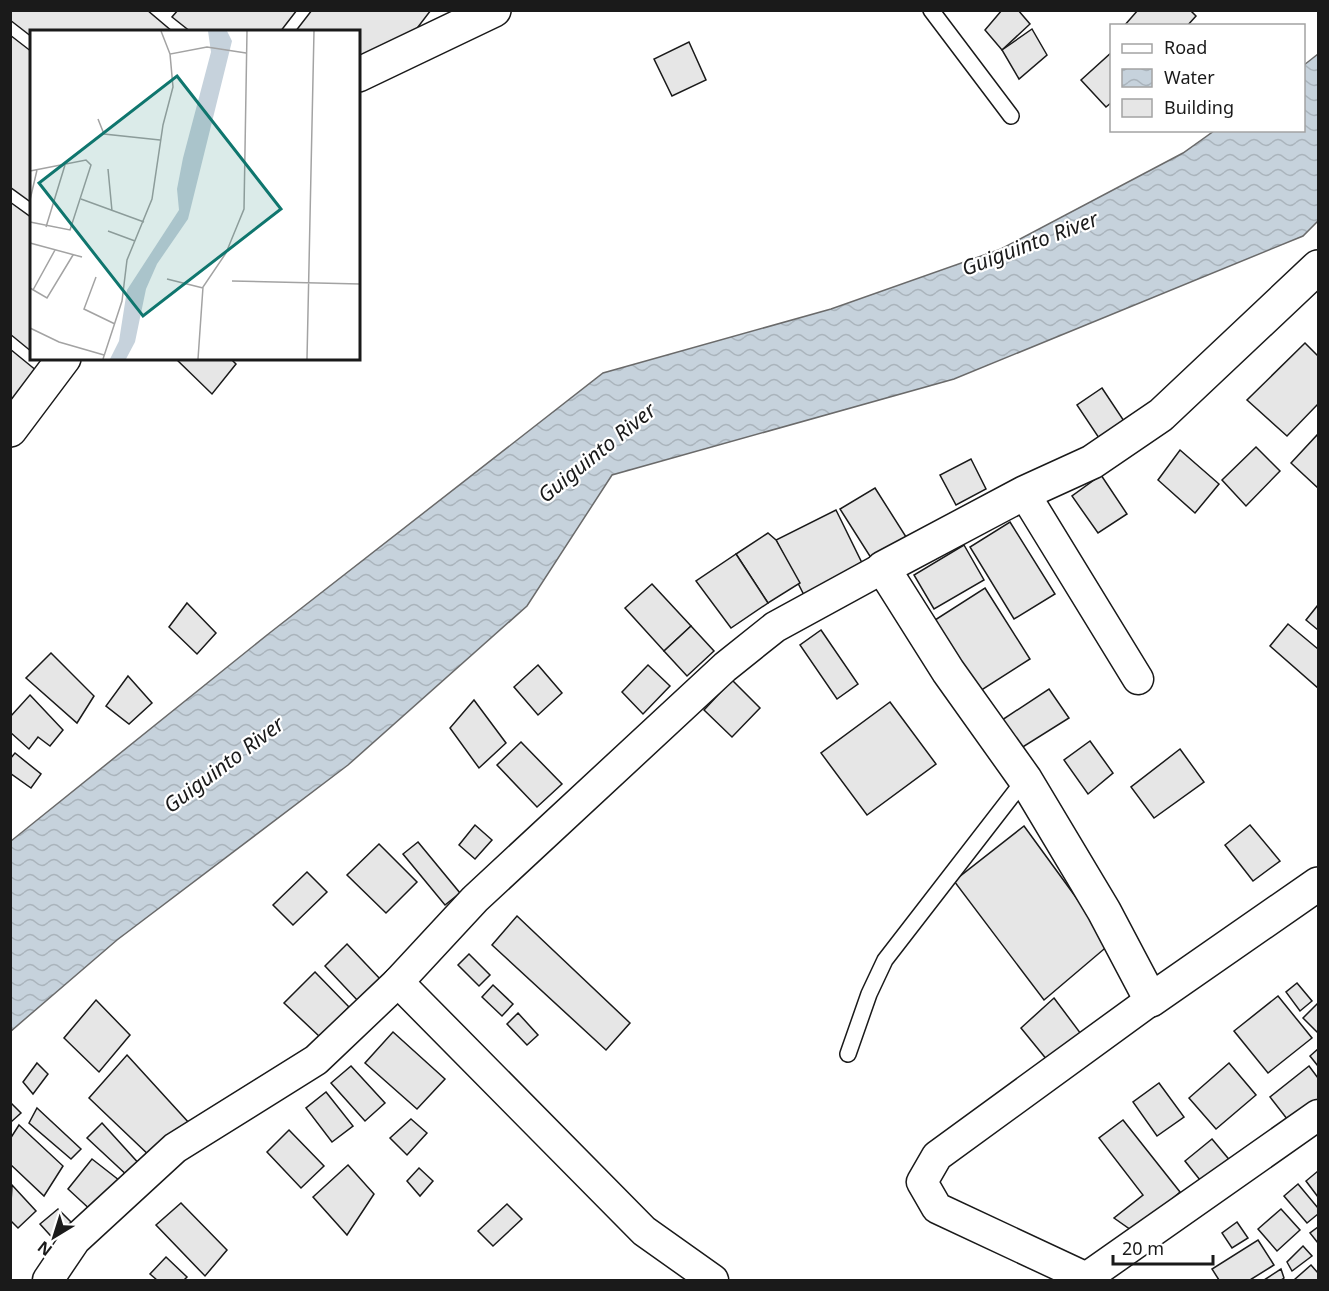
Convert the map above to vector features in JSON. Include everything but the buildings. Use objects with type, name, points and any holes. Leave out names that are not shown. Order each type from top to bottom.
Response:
[{"type":"street","points":[[360,74],[494,10]]},
{"type":"street","points":[[48,1281],[75,1240],[175,1148],[316,1060],[398,982],[475,899],[725,667],[775,627],[1024,493],[1092,462],[1161,415],[1318,267]]},
{"type":"street","points":[[10,430],[62,360]]},
{"type":"street","points":[[1024,493],[1138,679]]},
{"type":"street","points":[[883,568],[948,671],[1025,778],[1104,911],[1151,999]]},
{"type":"street","points":[[1318,884],[1151,999],[937,1156],[922,1182],[937,1208],[1089,1279],[1318,1115]]},
{"type":"street","points":[[398,982],[644,1231],[713,1281]]},
{"type":"lane","points":[[931,10],[1011,116]]},
{"type":"lane","points":[[848,1054],[869,994],[885,960],[1025,778]]},
{"type":"water","name":"Guiguinto River","points":[[1318,54],[1318,221],[1303,236],[954,379],[612,475],[527,606],[348,765],[117,940],[11,1031],[11,841],[267,635],[603,373],[831,309],[1001,249],[1183,153],[1213,132],[1305,132],[1305,64]]}]
